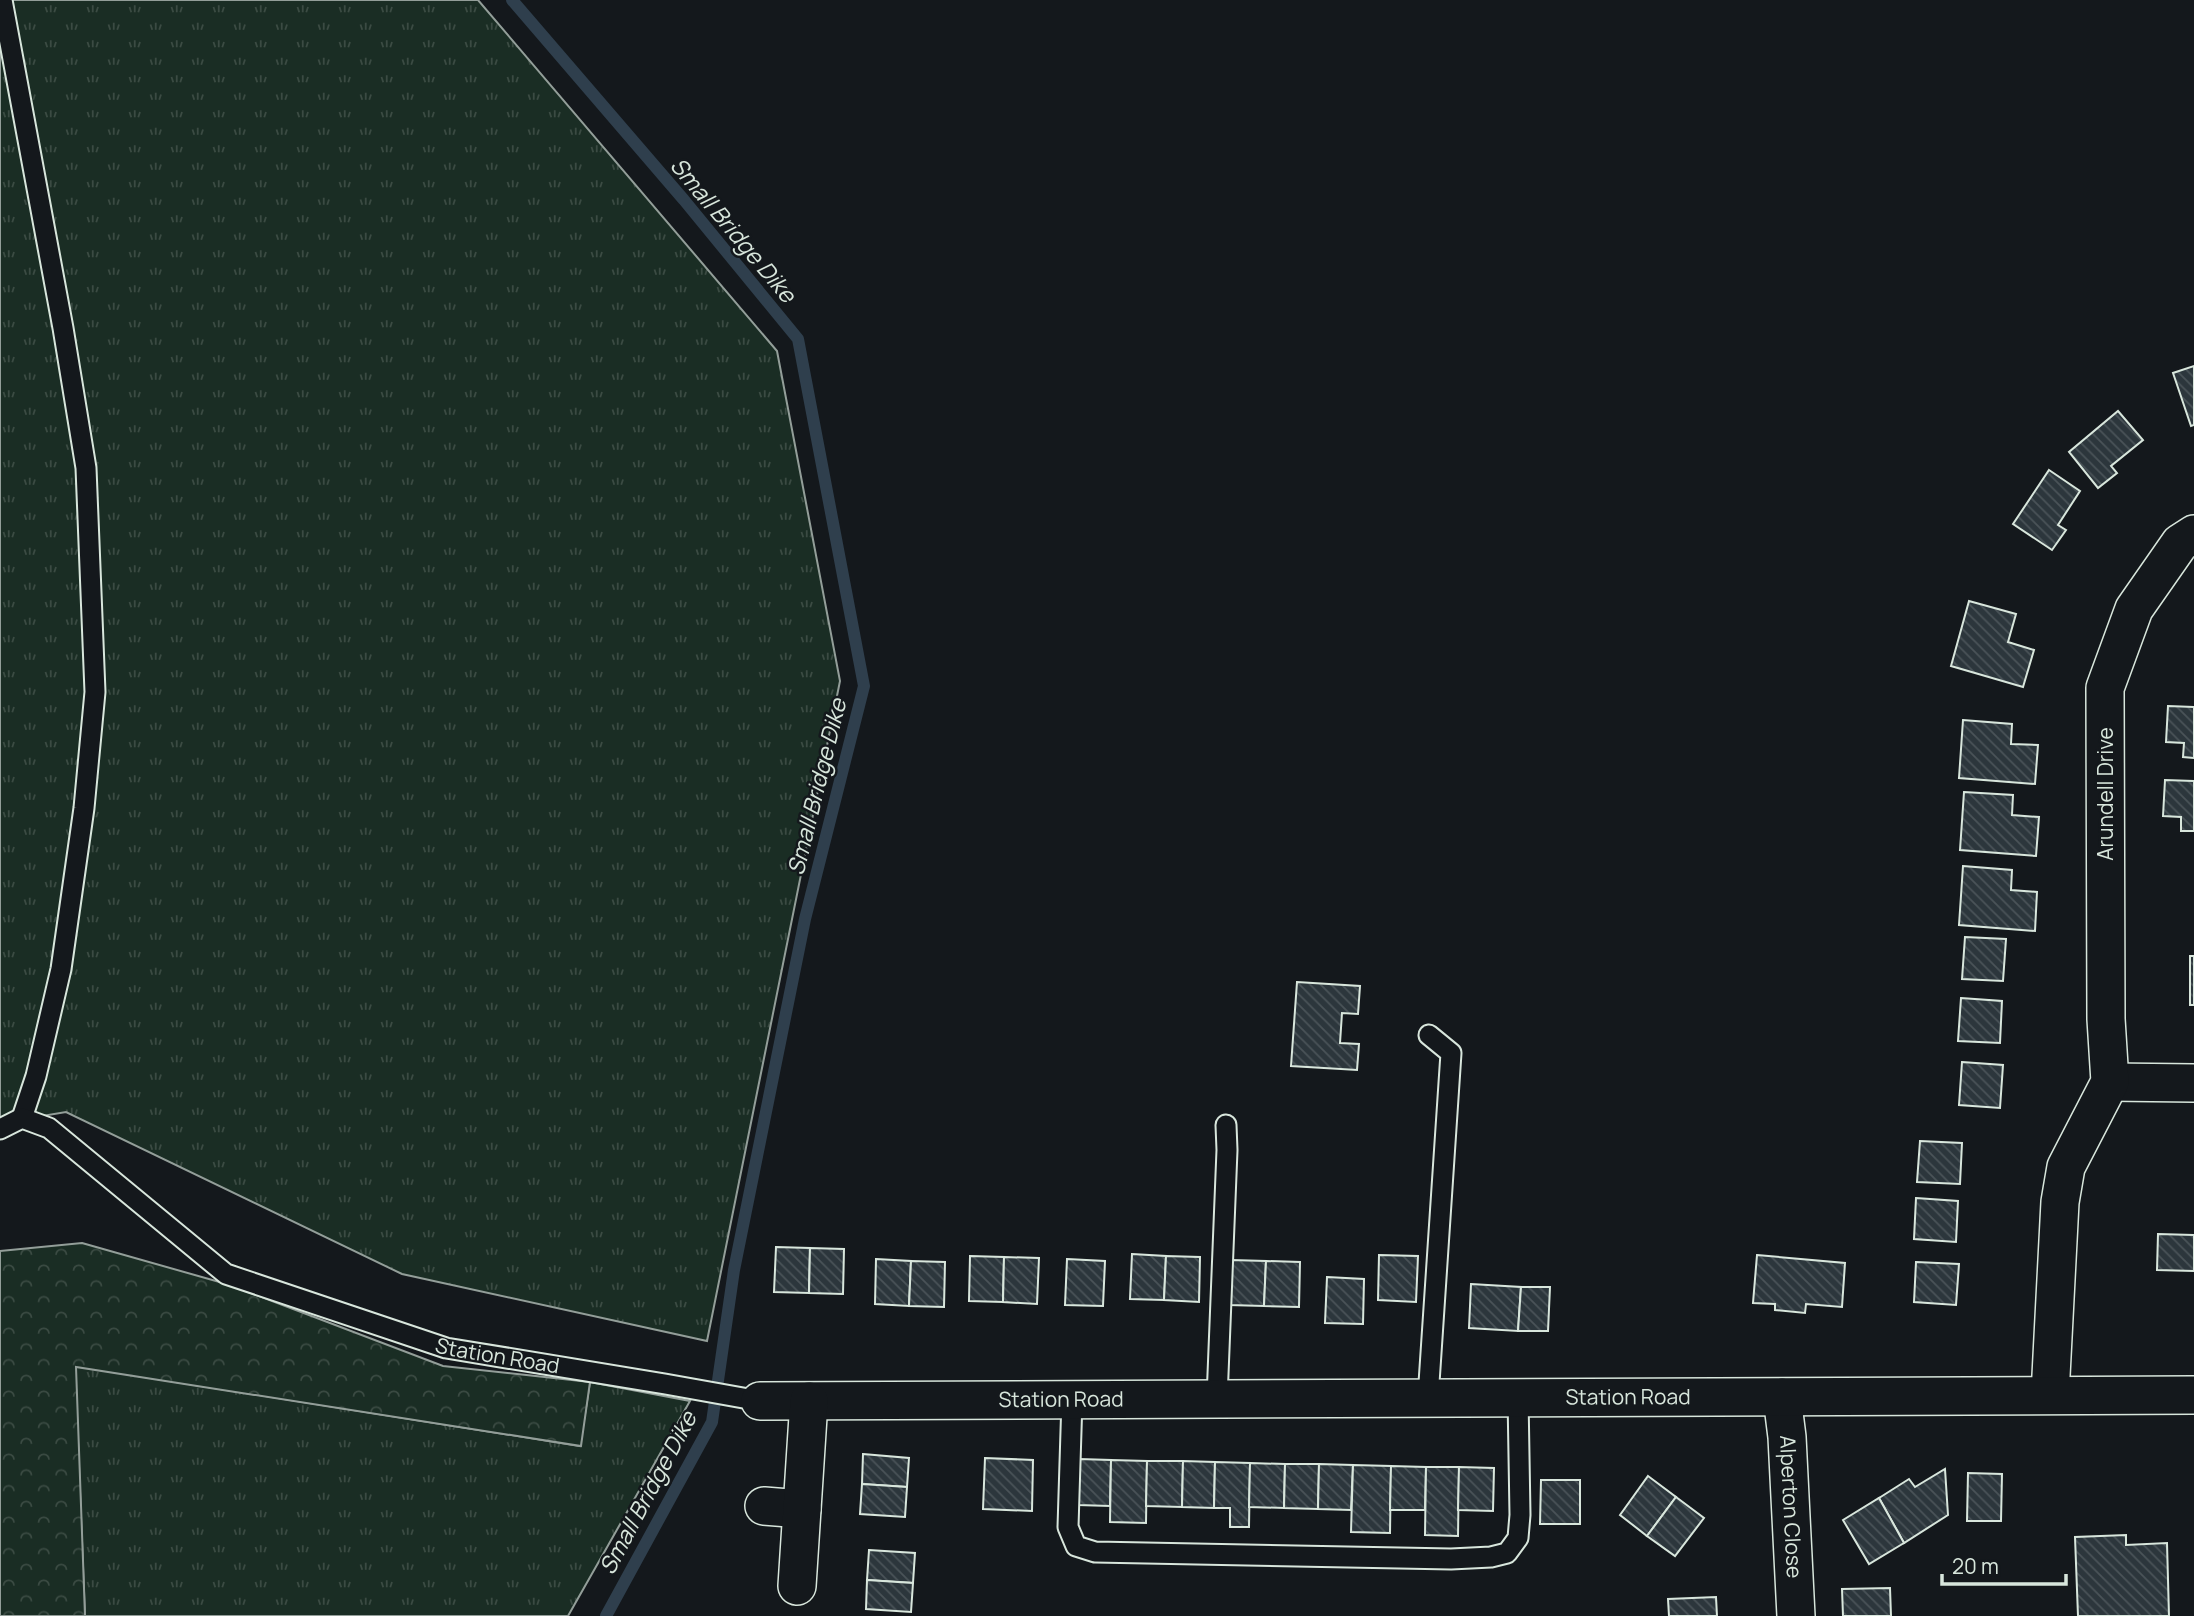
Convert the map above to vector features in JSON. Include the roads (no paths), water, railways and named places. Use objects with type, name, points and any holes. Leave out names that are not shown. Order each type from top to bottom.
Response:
[{"type":"street","name":"Arundell Drive","points":[[2110,1082],[2106,1005],[2105,688],[2134,609],[2180,543],[2194,534]]},
{"type":"street","points":[[2049,1395],[2060,1202],[2066,1167],[2110,1082],[2194,1083]]},
{"type":"street","name":"Station Road","points":[[760,1401],[2194,1395]]},
{"type":"street","name":"Alperton Close","points":[[1782,1396],[1787,1437],[1796,1616]]},
{"type":"street","points":[[797,1586],[809,1401]]},
{"type":"street","points":[[764,1506],[802,1509]]},
{"type":"lane","points":[[0,1129],[22,1118],[36,1076],[61,969],[84,808],[95,692],[86,468],[2,0]]},
{"type":"lane","points":[[1428,1398],[1451,1054],[1429,1035]]},
{"type":"lane","name":"Station Road","points":[[22,1118],[49,1128],[226,1273],[446,1348],[760,1401]]},
{"type":"lane","points":[[1217,1399],[1226,1125]]},
{"type":"lane","points":[[1072,1399],[1068,1527],[1076,1546],[1095,1552],[1451,1559],[1492,1558],[1507,1553],[1518,1538],[1518,1397]]},
{"type":"waterway","name":"Small Bridge Dike","points":[[512,0],[684,200],[798,339],[864,686],[805,919],[734,1270],[712,1422],[606,1616]]}]
